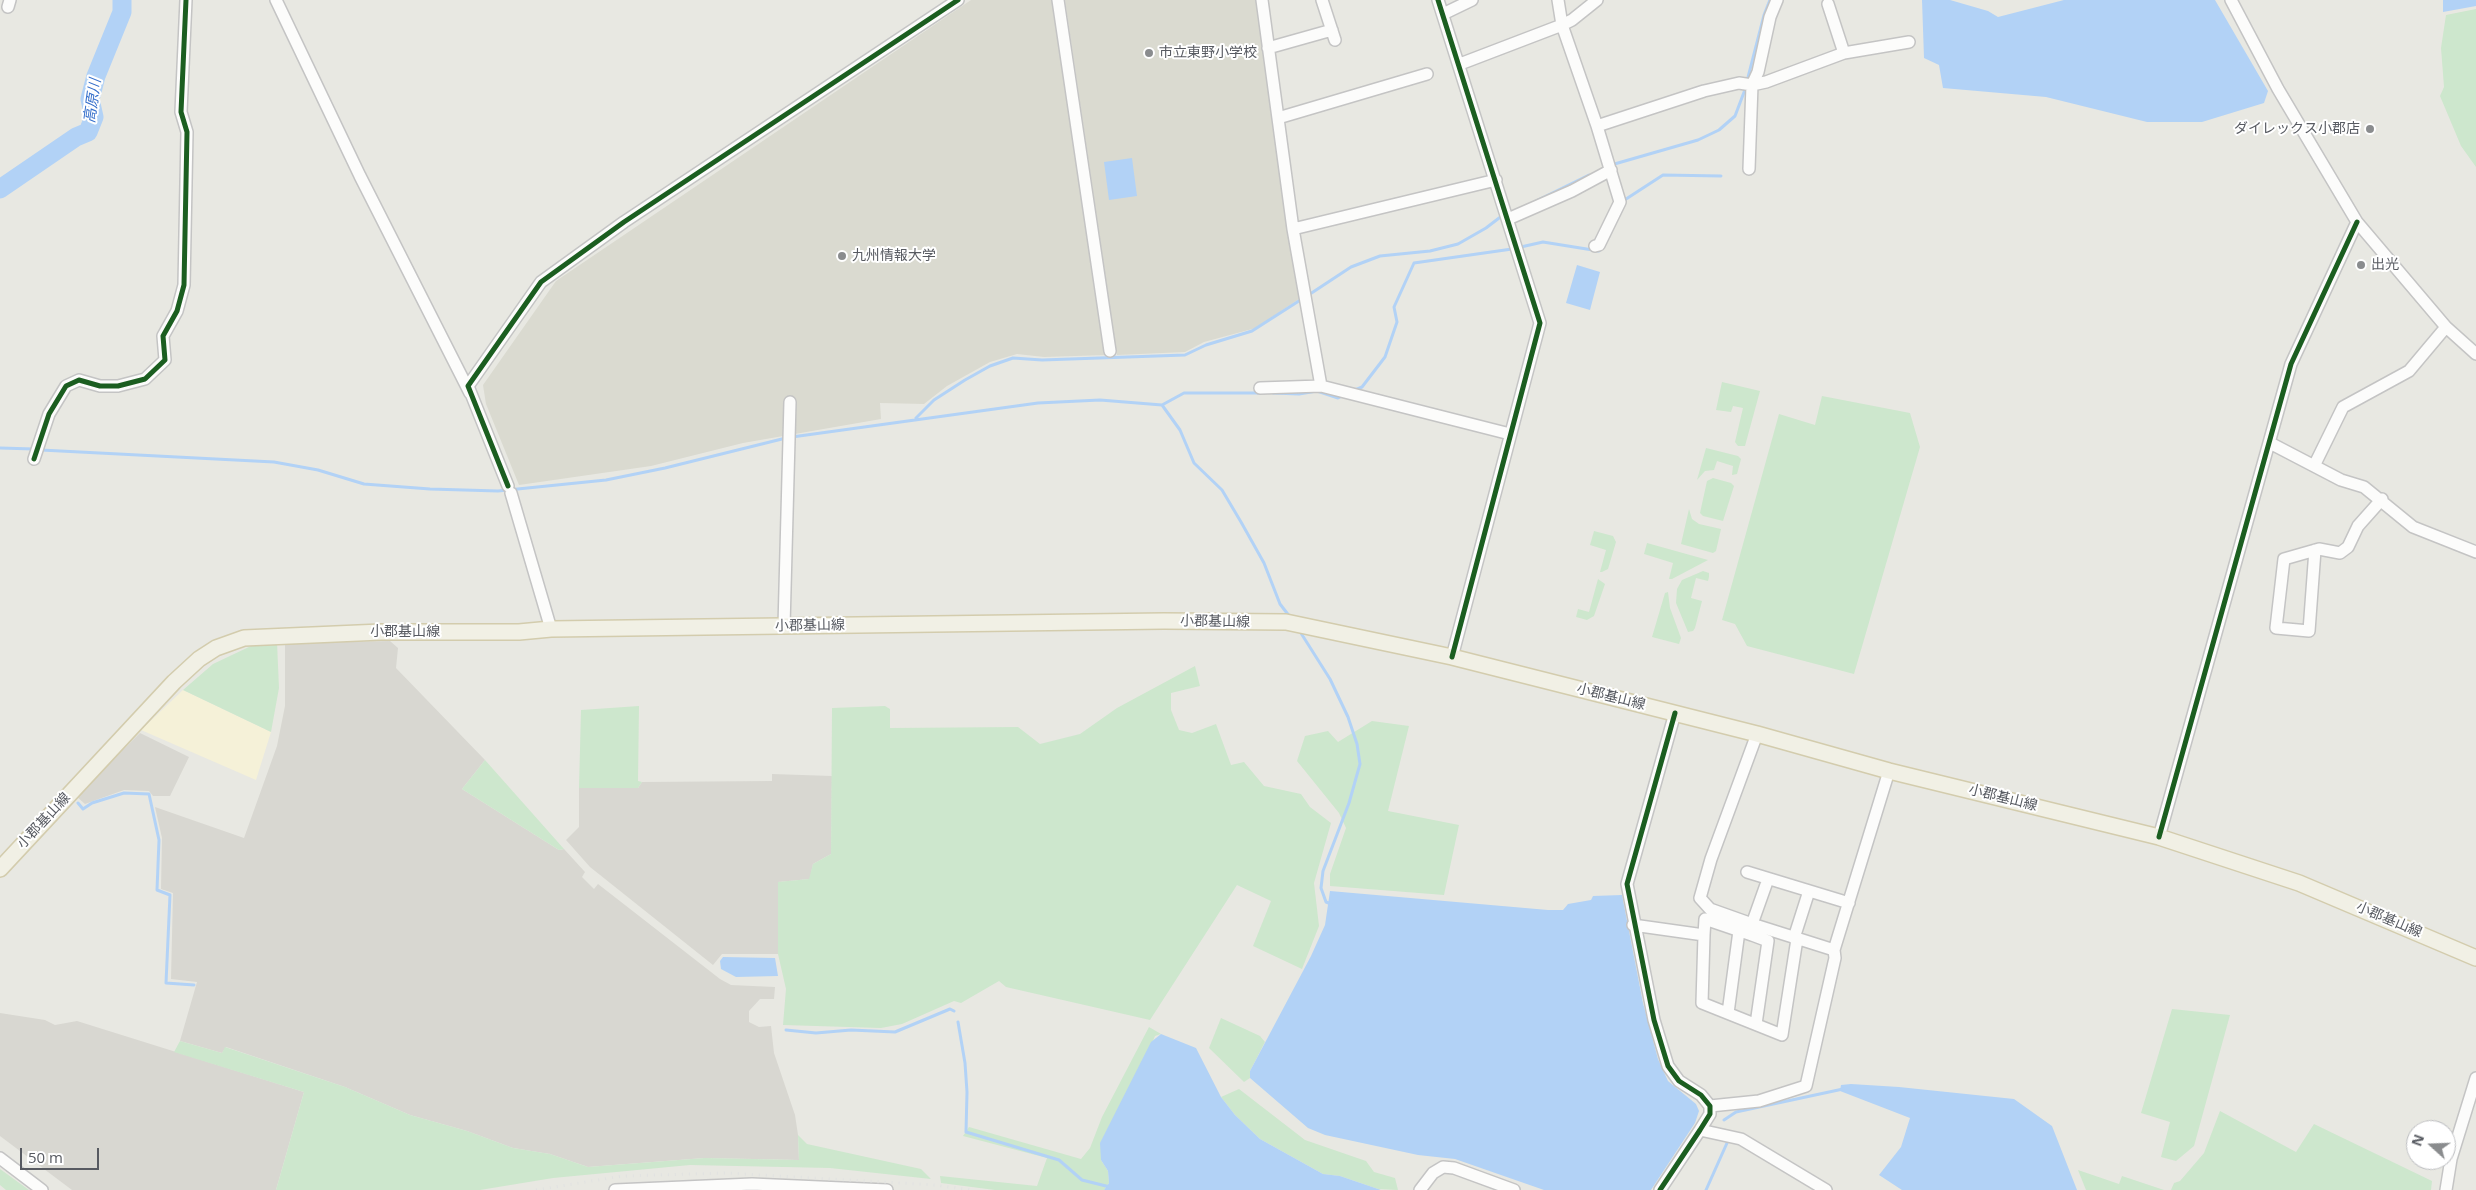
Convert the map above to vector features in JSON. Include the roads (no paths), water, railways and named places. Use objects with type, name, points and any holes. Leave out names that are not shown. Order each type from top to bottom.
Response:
[{"type":"main road","name":"小郡基山線","points":[[0,869],[174,682],[199,659],[216,648],[254,636],[381,632],[520,632],[550,629],[1164,621],[1287,622],[1452,657],[1757,734],[1889,771],[2159,837],[2300,883],[2476,958]]},
{"type":"street","points":[[34,459],[49,414],[66,386],[79,380],[100,386],[118,386],[145,379],[165,360],[163,336],[177,311],[184,285],[187,132],[182,112],[186,0]]},
{"type":"street","points":[[276,0],[360,176],[478,408]]},
{"type":"street","points":[[550,629],[510,490],[468,386],[541,282],[624,222],[958,0]]},
{"type":"street","points":[[1058,0],[1110,351]]},
{"type":"street","points":[[1262,0],[1293,229],[1321,386]]},
{"type":"street","points":[[1268,48],[1333,35],[1322,0]]},
{"type":"street","points":[[1438,0],[1460,64],[1540,322],[1452,657]]},
{"type":"street","points":[[1443,14],[1472,0]]},
{"type":"street","points":[[1558,0],[1562,25],[1597,126],[1620,202],[1599,245],[1595,246]]},
{"type":"street","points":[[1460,64],[1562,25],[1572,20],[1597,0]]},
{"type":"street","points":[[1749,169],[1752,85],[1758,72],[1770,17],[1777,0]]},
{"type":"street","points":[[2231,0],[2278,89],[2357,222],[2446,327],[2476,354]]},
{"type":"street","points":[[1828,4],[1844,53]]},
{"type":"street","points":[[1597,126],[1704,92],[1739,83],[1752,85],[1784,76],[1844,53],[1909,42]]},
{"type":"street","points":[[1278,118],[1427,74]]},
{"type":"street","points":[[1508,219],[1572,191],[1611,170]]},
{"type":"street","points":[[1293,229],[1496,180]]},
{"type":"street","points":[[2159,837],[2291,364],[2357,222]]},
{"type":"street","points":[[2314,466],[2343,407],[2409,371],[2446,327]]},
{"type":"street","points":[[1260,388],[1321,386],[1510,434]]},
{"type":"street","points":[[784,626],[790,402]]},
{"type":"street","points":[[2270,444],[2341,480],[2364,487],[2382,499],[2406,523],[2476,552]]},
{"type":"street","points":[[2315,550],[2310,631],[2276,628],[2284,560],[2315,550],[2340,553],[2348,546],[2358,526],[2382,499]]},
{"type":"street","points":[[1660,1190],[1710,1114],[1710,1106],[1701,1095],[1679,1081],[1668,1066],[1654,1020],[1633,925],[1627,884],[1675,713]]},
{"type":"street","points":[[1757,734],[1711,859],[1700,898],[1710,909],[1753,928],[1796,938],[1834,950]]},
{"type":"street","points":[[1710,1106],[1759,1101],[1806,1086],[1835,958],[1834,950],[1889,771]]},
{"type":"street","points":[[1747,872],[1849,904]]},
{"type":"street","points":[[1753,928],[1768,879]]},
{"type":"street","points":[[1753,928],[1739,931],[1705,919],[1702,1003],[1782,1035],[1796,938],[1809,891]]},
{"type":"street","points":[[1633,925],[1704,935]]},
{"type":"street","points":[[1753,928],[1768,941],[1756,1024]]},
{"type":"street","points":[[1728,1013],[1739,931]]},
{"type":"street","points":[[2446,1190],[2450,1159],[2476,1078]]},
{"type":"street","points":[[1700,1130],[1741,1139],[1826,1190]]},
{"type":"street","points":[[0,1158],[42,1190]]},
{"type":"street","points":[[1420,1190],[1434,1173],[1443,1167],[1454,1168],[1514,1190]]},
{"type":"street","points":[[615,1190],[709,1184],[888,1190]]},
{"type":"water","points":[[1922,0],[1950,0],[1988,11],[1998,17],[2064,0],[2215,0],[2268,91],[2264,103],[2202,122],[2147,122],[2046,97],[1943,88],[1939,65],[1924,58]]},
{"type":"water","points":[[2443,0],[2476,0],[2476,6],[2443,12]]},
{"type":"water","points":[[1132,158],[1137,196],[1109,200],[1104,162]]},
{"type":"water","points":[[1577,265],[1600,272],[1590,310],[1566,303]]},
{"type":"water","points":[[1330,891],[1548,910],[1563,910],[1568,904],[1591,900],[1593,896],[1622,895],[1643,1003],[1658,1059],[1668,1081],[1696,1104],[1699,1111],[1695,1123],[1651,1190],[1544,1190],[1455,1159],[1418,1155],[1325,1135],[1308,1128],[1250,1078],[1250,1071],[1311,956],[1325,925]]},
{"type":"water","points":[[723,957],[775,958],[778,976],[736,977],[721,969],[720,961]]},
{"type":"water","points":[[1161,1034],[1196,1048],[1221,1097],[1235,1115],[1260,1139],[1323,1174],[1340,1176],[1381,1190],[1104,1190],[1109,1183],[1108,1171],[1101,1160],[1100,1143],[1151,1042]]},
{"type":"water","points":[[1851,1084],[2014,1099],[2052,1126],[2077,1190],[1902,1190],[1879,1175],[1901,1147],[1910,1118],[1840,1091],[1841,1085]]},
{"type":"waterway","name":"高原川","points":[[0,189],[76,137],[88,132],[94,117],[90,99],[96,76],[122,12],[122,0]]},
{"type":"waterway","points":[[1747,81],[1764,15],[1770,0]]},
{"type":"waterway","points":[[1611,165],[1698,140],[1719,130],[1735,116],[1746,87]]},
{"type":"waterway","points":[[1536,201],[1589,175]]},
{"type":"waterway","points":[[1623,201],[1663,175],[1721,176]]},
{"type":"waterway","points":[[1307,296],[1351,267],[1380,256],[1430,251],[1458,244],[1486,228],[1503,215]]},
{"type":"waterway","points":[[1355,390],[1362,387],[1385,357],[1397,322],[1394,307],[1414,263],[1512,249],[1543,242],[1599,251],[1601,248]]},
{"type":"waterway","points":[[916,418],[934,400],[965,380],[990,366],[1013,358],[1042,360],[1185,355],[1206,345],[1252,331],[1302,299]]},
{"type":"waterway","points":[[1273,393],[1299,394],[1317,391],[1338,398],[1344,395]]},
{"type":"waterway","points":[[792,437],[1038,403],[1100,400],[1162,405],[1184,393],[1259,393]]},
{"type":"waterway","points":[[1162,405],[1180,430],[1194,463],[1222,490],[1264,563],[1280,604],[1290,617]]},
{"type":"waterway","points":[[41,450],[274,462],[318,470],[364,484],[430,489],[498,491],[606,480],[665,468],[786,438]]},
{"type":"waterway","points":[[0,448],[34,449]]},
{"type":"waterway","points":[[1299,630],[1330,679],[1348,717],[1357,744],[1360,764],[1349,803],[1323,871],[1321,888],[1326,902],[1331,904]]},
{"type":"waterway","points":[[78,803],[83,809],[92,803],[124,793],[149,794],[159,840],[157,890],[170,895],[166,983],[194,985]]},
{"type":"waterway","points":[[786,1030],[816,1033],[851,1030],[895,1032],[950,1009],[954,1011]]},
{"type":"waterway","points":[[958,1022],[965,1063],[967,1092],[966,1132],[1059,1160],[1082,1180],[1110,1187]]},
{"type":"waterway","points":[[1724,1120],[1736,1112],[1843,1089]]},
{"type":"waterway","points":[[1706,1190],[1727,1143]]},
{"type":"railway","points":[[536,1190],[623,1176],[726,1173],[935,1185],[971,1190]]},
{"type":"place","name":"市立東野小学校","points":[[1149,53]]},
{"type":"place","name":"ダイレックス小郡店","points":[[2370,129]]},
{"type":"place","name":"九州情報大学","points":[[842,256]]},
{"type":"place","name":"出光","points":[[2361,265]]}]
